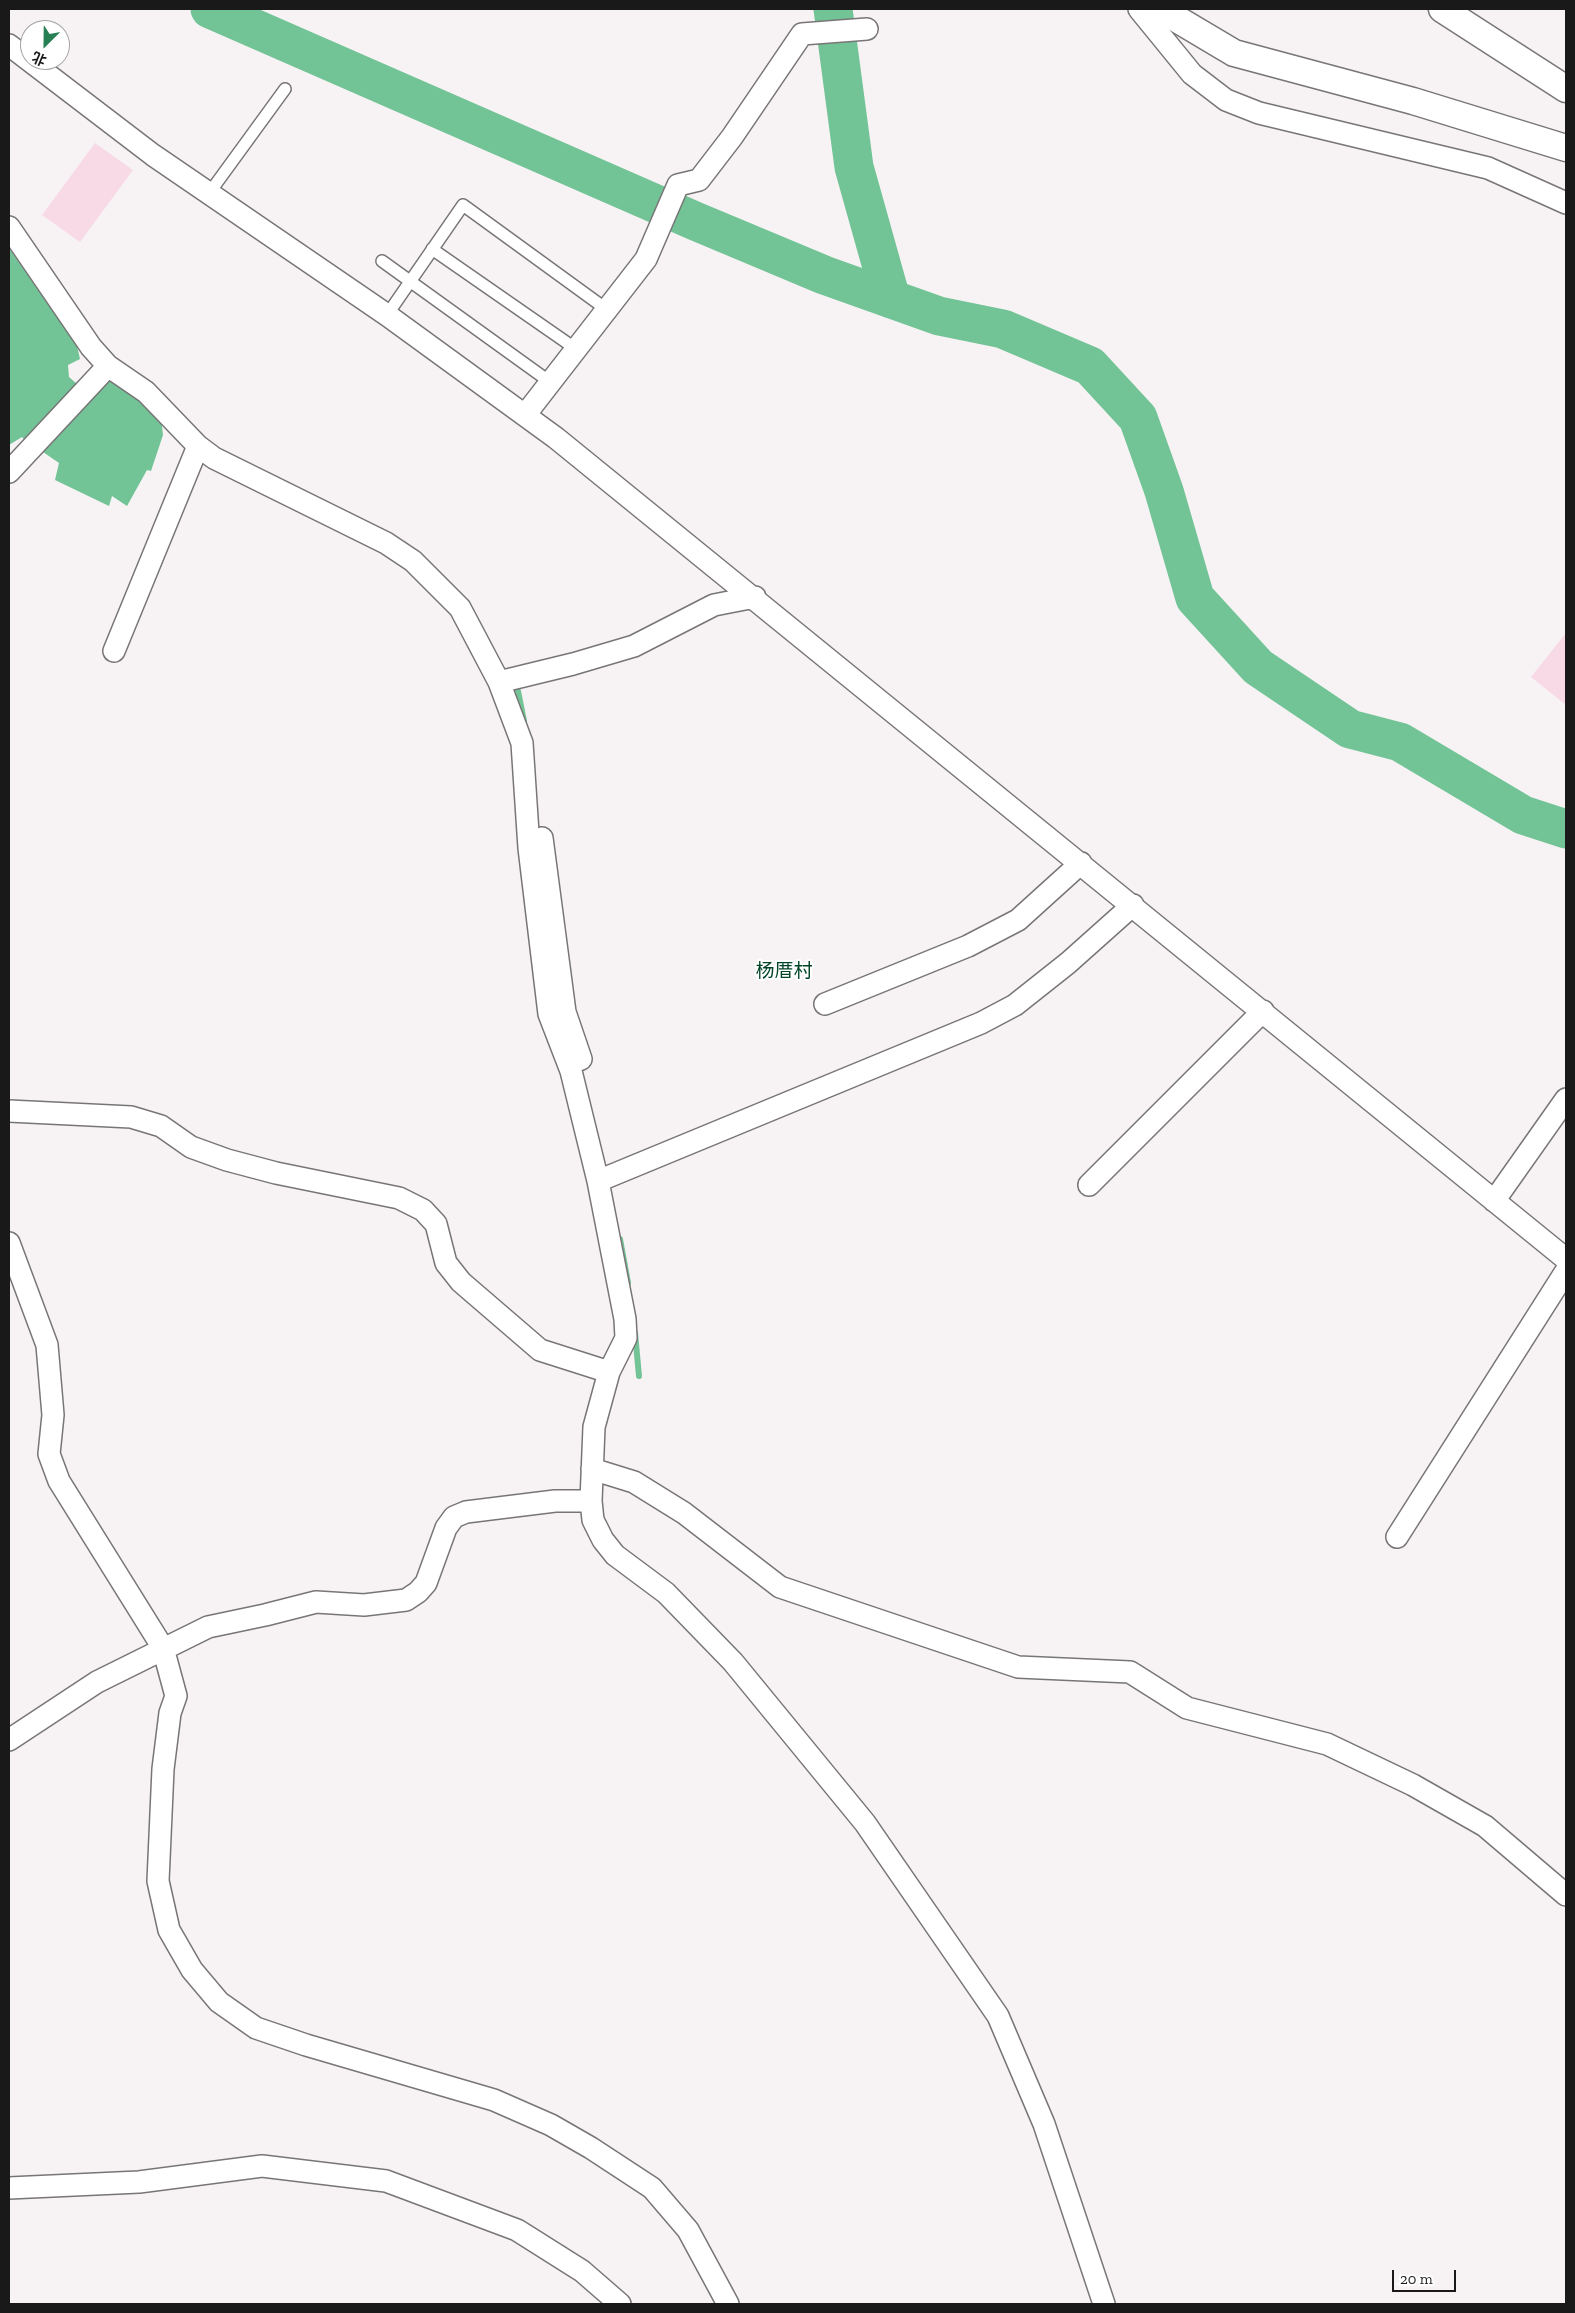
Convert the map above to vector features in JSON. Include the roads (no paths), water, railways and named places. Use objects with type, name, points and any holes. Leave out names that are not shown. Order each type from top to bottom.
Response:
[{"type":"street","points":[[1139,9],[1192,74],[1226,100],[1259,113],[1488,168],[1566,203]]},
{"type":"street","points":[[1160,9],[1234,53],[1413,100],[1566,148]]},
{"type":"street","points":[[1442,9],[1566,89]]},
{"type":"street","points":[[525,415],[646,259],[678,185],[699,180],[732,137],[802,34],[812,35],[867,29]]},
{"type":"street","points":[[9,45],[153,154],[387,315],[525,415],[755,597],[1566,1259]]},
{"type":"street","points":[[9,227],[104,370],[146,392],[198,446],[214,458],[386,543],[413,561],[460,608],[499,682],[522,743],[558,1013],[574,1062],[626,1328],[626,1338],[609,1372],[594,1427],[591,1501],[593,1520],[603,1540],[615,1554],[666,1593],[733,1662],[865,1823],[998,2016],[1044,2124],[1104,2304]]},
{"type":"street","points":[[16,465],[104,370]]},
{"type":"street","points":[[114,651],[198,446]]},
{"type":"street","points":[[499,682],[634,646],[714,605],[755,597]]},
{"type":"street","points":[[826,1004],[968,946],[1018,920],[1081,863]]},
{"type":"street","points":[[598,1181],[981,1023],[1015,1005],[1068,963],[1133,905]]},
{"type":"street","points":[[1089,1185],[1263,1011]]},
{"type":"street","points":[[1494,1201],[1566,1098]]},
{"type":"street","points":[[9,1111],[131,1117],[161,1126],[191,1147],[227,1160],[276,1173],[399,1198],[423,1210],[436,1224],[446,1263],[461,1282],[540,1350],[609,1372]]},
{"type":"street","points":[[9,1243],[47,1345],[53,1415],[50,1454],[59,1481],[163,1648],[176,1696],[170,1713],[163,1770],[158,1881],[170,1930],[197,1976],[219,2002],[256,2028],[306,2045],[494,2100],[551,2125],[591,2148],[652,2188],[688,2230],[728,2304]]},
{"type":"street","points":[[1397,1538],[1566,1271]]},
{"type":"street","points":[[592,1469],[634,1482],[684,1513],[780,1587],[1018,1667],[1130,1672],[1187,1708],[1327,1744],[1413,1785],[1485,1826],[1566,1895]]},
{"type":"street","points":[[9,1740],[97,1682],[208,1627],[316,1602],[364,1605],[406,1600],[418,1592],[426,1583],[446,1528],[454,1517],[466,1512],[555,1501],[591,1501]]},
{"type":"street","points":[[9,2188],[138,2182],[262,2166],[386,2181],[517,2230],[582,2271],[620,2304]]},
{"type":"lane","points":[[210,192],[285,89]]},
{"type":"lane","points":[[387,315],[463,205],[606,310]]},
{"type":"lane","points":[[432,249],[576,349]]},
{"type":"lane","points":[[382,261],[550,382]]},
{"type":"waterway","points":[[210,9],[695,221],[824,275],[939,316],[1003,329],[1090,366],[1138,418],[1164,491],[1195,598],[1258,667],[1350,729],[1400,742],[1523,815],[1566,829]]},
{"type":"waterway","points":[[833,9],[854,167],[891,299]]},
{"type":"waterway","points":[[518,691],[524,721]]},
{"type":"waterway","points":[[620,1239],[628,1283]]},
{"type":"waterway","points":[[635,1333],[639,1376]]},
{"type":"district","name":"杨厝村","points":[[784,972]]}]
